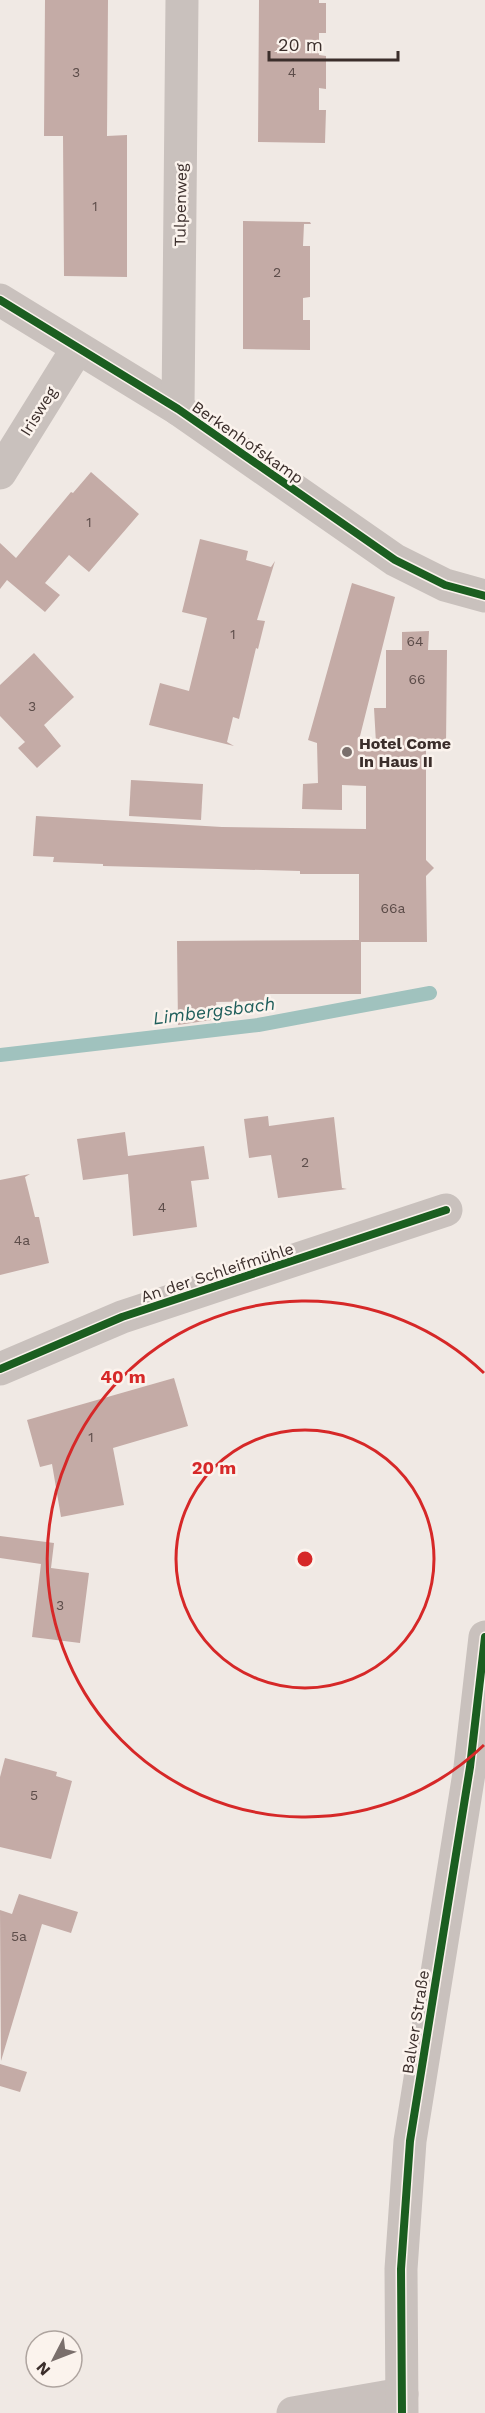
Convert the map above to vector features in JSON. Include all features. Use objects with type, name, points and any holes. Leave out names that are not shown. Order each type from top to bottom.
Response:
[{"type":"street","name":"Tulpenweg","points":[[178,409],[182,0]]},
{"type":"street","name":"Berkenhofskamp","points":[[0,300],[178,409],[395,560],[445,585],[485,596]]},
{"type":"street","name":"Irisweg","points":[[0,473],[77,349]]},
{"type":"street","name":"An der Schleifmühle","points":[[0,1369],[122,1317],[446,1210]]},
{"type":"street","name":"Balver Straße","points":[[402,2404],[401,2269],[410,2141],[470,1767],[485,1637]]},
{"type":"street","points":[[293,2413],[402,2404]]},
{"type":"building","points":[[45,0],[108,0],[107,136],[127,135],[127,277],[64,276],[63,136],[44,136]]},
{"type":"building","points":[[259,0],[319,0],[319,3],[326,3],[326,33],[319,33],[319,55],[326,56],[326,89],[319,88],[319,110],[326,110],[325,143],[258,142]]},
{"type":"building","points":[[243,221],[310,222],[311,224],[304,224],[303,246],[310,246],[310,297],[303,298],[303,320],[310,320],[310,350],[243,349]]},
{"type":"building","points":[[91,472],[139,514],[89,572],[69,555],[45,583],[60,595],[45,612],[7,580],[0,589],[0,543],[16,558],[71,492],[73,493]]},
{"type":"building","points":[[200,539],[248,551],[246,560],[271,567],[275,561],[257,620],[265,621],[258,649],[256,648],[239,719],[233,717],[227,742],[234,746],[149,725],[160,683],[189,691],[207,618],[182,612]]},
{"type":"building","points":[[352,583],[395,597],[358,744],[376,743],[374,708],[386,708],[386,650],[402,650],[402,632],[429,631],[428,650],[447,650],[446,745],[426,746],[426,860],[434,868],[426,876],[427,942],[361,942],[361,994],[265,994],[264,1001],[216,1002],[218,1019],[178,1025],[177,941],[359,940],[359,874],[300,874],[300,871],[103,866],[103,864],[53,862],[54,857],[33,856],[36,816],[222,827],[366,829],[366,786],[342,785],[342,810],[302,809],[303,784],[318,783],[317,743],[308,740]]},
{"type":"building","points":[[34,653],[74,697],[44,725],[61,746],[37,768],[18,748],[25,742],[0,716],[0,685]]},
{"type":"building","points":[[131,780],[203,784],[201,820],[129,816]]},
{"type":"building","points":[[268,1116],[269,1126],[334,1117],[342,1188],[347,1189],[278,1198],[271,1155],[249,1158],[244,1119]]},
{"type":"building","points":[[125,1132],[128,1156],[204,1146],[209,1179],[191,1181],[197,1227],[133,1236],[128,1174],[83,1180],[77,1139]]},
{"type":"building","points":[[30,1174],[25,1177],[35,1217],[39,1217],[49,1263],[0,1275],[0,1180]]},
{"type":"building","points":[[174,1378],[188,1426],[113,1448],[124,1505],[61,1517],[52,1464],[40,1467],[27,1420]]},
{"type":"building","points":[[0,1536],[54,1543],[51,1568],[89,1573],[80,1643],[32,1637],[41,1564],[0,1558]]},
{"type":"building","points":[[5,1758],[57,1772],[56,1776],[72,1781],[51,1859],[0,1847],[0,1777]]},
{"type":"building","points":[[19,1894],[78,1912],[71,1933],[42,1924],[1,2061],[0,1910],[12,1914]]},
{"type":"building","points":[[0,2064],[27,2072],[20,2092],[0,2086]]},
{"type":"waterway","name":"Limbergsbach","points":[[0,1055],[258,1025],[430,993]]},
{"type":"cycle path","points":[[0,300],[178,409],[395,560],[445,585],[485,596]]},
{"type":"cycle path","points":[[0,1369],[122,1317],[446,1210]]},
{"type":"cycle path","points":[[402,2413],[401,2269],[410,2141],[470,1767],[485,1637]]},
{"type":"place","name":"Hotel Come In Haus II","points":[[347,752]]}]
